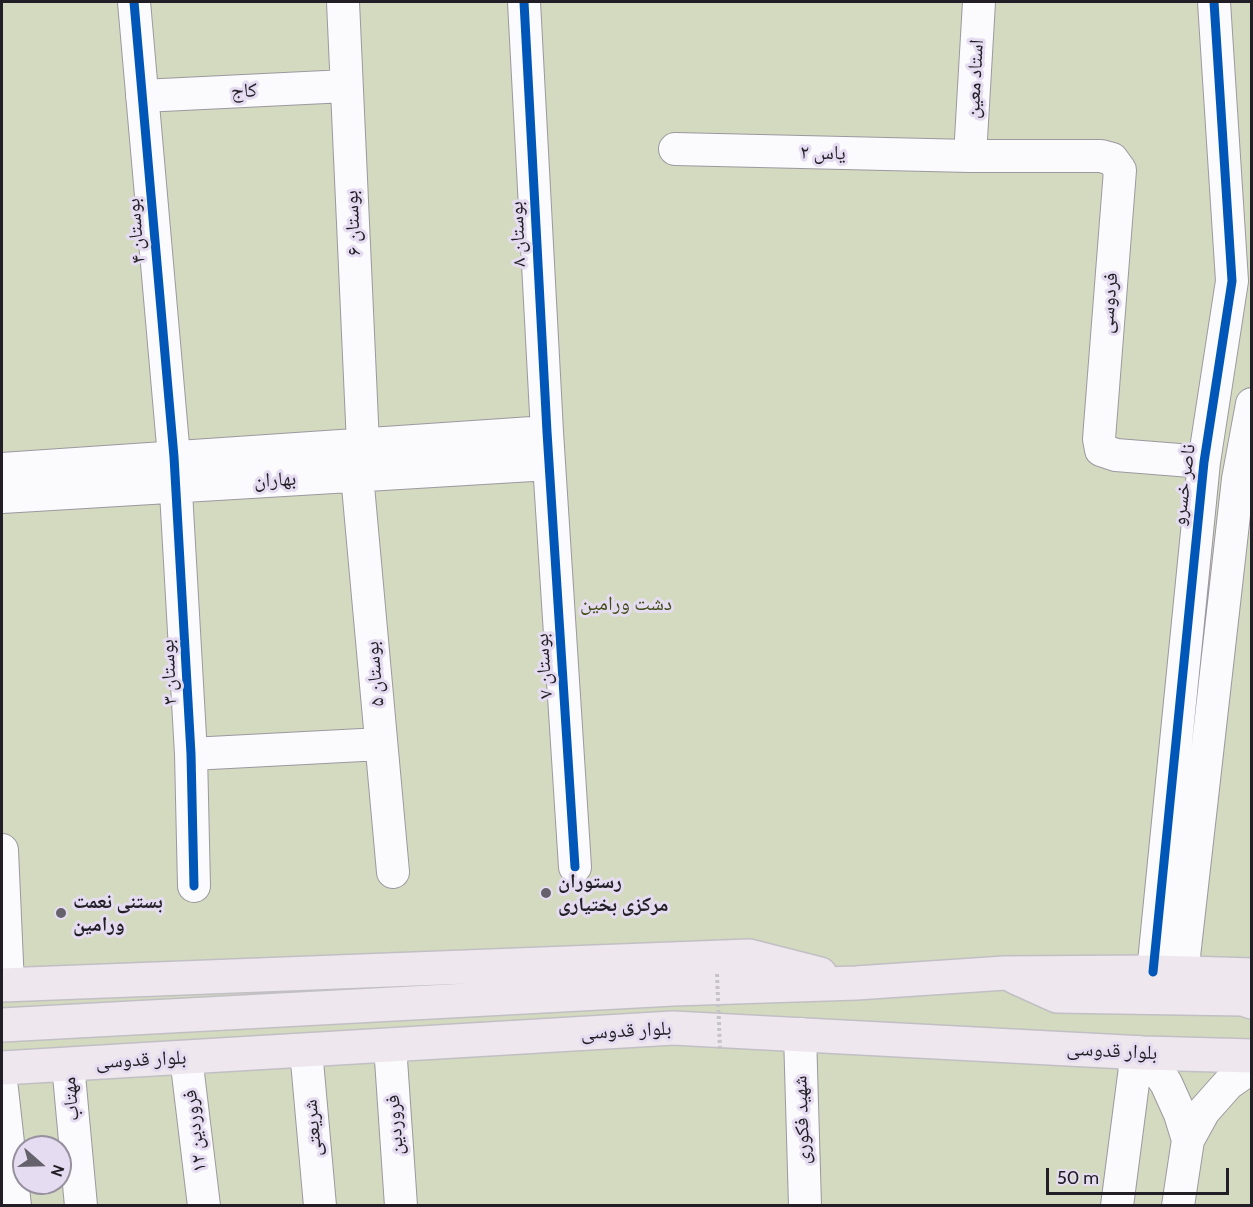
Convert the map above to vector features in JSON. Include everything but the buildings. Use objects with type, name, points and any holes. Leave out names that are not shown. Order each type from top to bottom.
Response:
[{"type":"main road","points":[[5,985],[749,956],[856,983]]},
{"type":"main road","name":"بلوار قدوسی","points":[[2,1025],[674,988],[856,983],[1005,973],[1251,975]]},
{"type":"main road","points":[[1005,973],[1057,996],[1243,999],[1251,1002]]},
{"type":"main road","name":"بلوار قدوسی","points":[[2,1068],[673,1028],[1140,1053],[1251,1056]]},
{"type":"main road","points":[[1178,1054],[1192,1043],[1241,1041],[1251,1038]]},
{"type":"street","name":"بوستان ۴","points":[[134,2],[175,472]]},
{"type":"street","name":"بوستان ۶","points":[[343,2],[363,444]]},
{"type":"street","name":"بوستان ۸","points":[[524,2],[549,464]]},
{"type":"street","name":"استاد معین","points":[[970,156],[979,2]]},
{"type":"street","name":"ناصر خسرو","points":[[1167,973],[1204,462],[1232,281],[1214,2]]},
{"type":"street","name":"کاج","points":[[142,96],[346,86]]},
{"type":"street","name":"یاس ۲","points":[[675,149],[970,156],[1101,156],[1112,159]]},
{"type":"street","name":"فردوسی","points":[[1112,159],[1120,170],[1099,439],[1101,450],[1116,456],[1204,462]]},
{"type":"street","points":[[1167,973],[1245,478],[1251,404]]},
{"type":"street","name":"بهاران","points":[[2,497],[363,444],[547,432]]},
{"type":"street","name":"بهاران","points":[[2,469],[357,476],[549,464]]},
{"type":"street","name":"بوستان ۷","points":[[549,464],[575,867]]},
{"type":"street","name":"بوستان ۳","points":[[175,472],[191,754],[194,886]]},
{"type":"street","name":"بوستان ۵","points":[[357,476],[393,872]]},
{"type":"street","points":[[191,754],[381,744]]},
{"type":"street","points":[[2,850],[5,985]]},
{"type":"street","name":"شهید فکوری","points":[[800,1034],[805,1206]]},
{"type":"street","name":"فروردین","points":[[390,1045],[401,1206]]},
{"type":"street","name":"شریعتی","points":[[306,1050],[320,1206]]},
{"type":"street","points":[[1140,1053],[1166,1083],[1180,1114],[1188,1140]]},
{"type":"street","points":[[1117,1206],[1140,1053]]},
{"type":"street","name":"۱۲ فروردین","points":[[186,1057],[204,1206]]},
{"type":"street","name":"مهتاب","points":[[68,1064],[81,1206]]},
{"type":"street","points":[[1178,1206],[1188,1140],[1204,1111],[1228,1084],[1251,1067]]},
{"type":"street","points":[[2,1089],[15,1206]]},
{"type":"path","points":[[717,974],[720,1049]]},
{"type":"green space","name":"دشت ورامین","points":[[2,2],[1251,2],[1251,1205],[2,1206]]},
{"type":"cycle path","points":[[134,2],[174,457],[191,754],[194,886]]},
{"type":"cycle path","points":[[524,2],[547,432],[575,867]]},
{"type":"cycle path","points":[[1153,972],[1204,462],[1232,281],[1214,2]]},
{"type":"place","name":"رستوران مرکزی بختیاری","points":[[546,893]]},
{"type":"place","name":"بستنی نعمت ورامین","points":[[61,913]]}]
